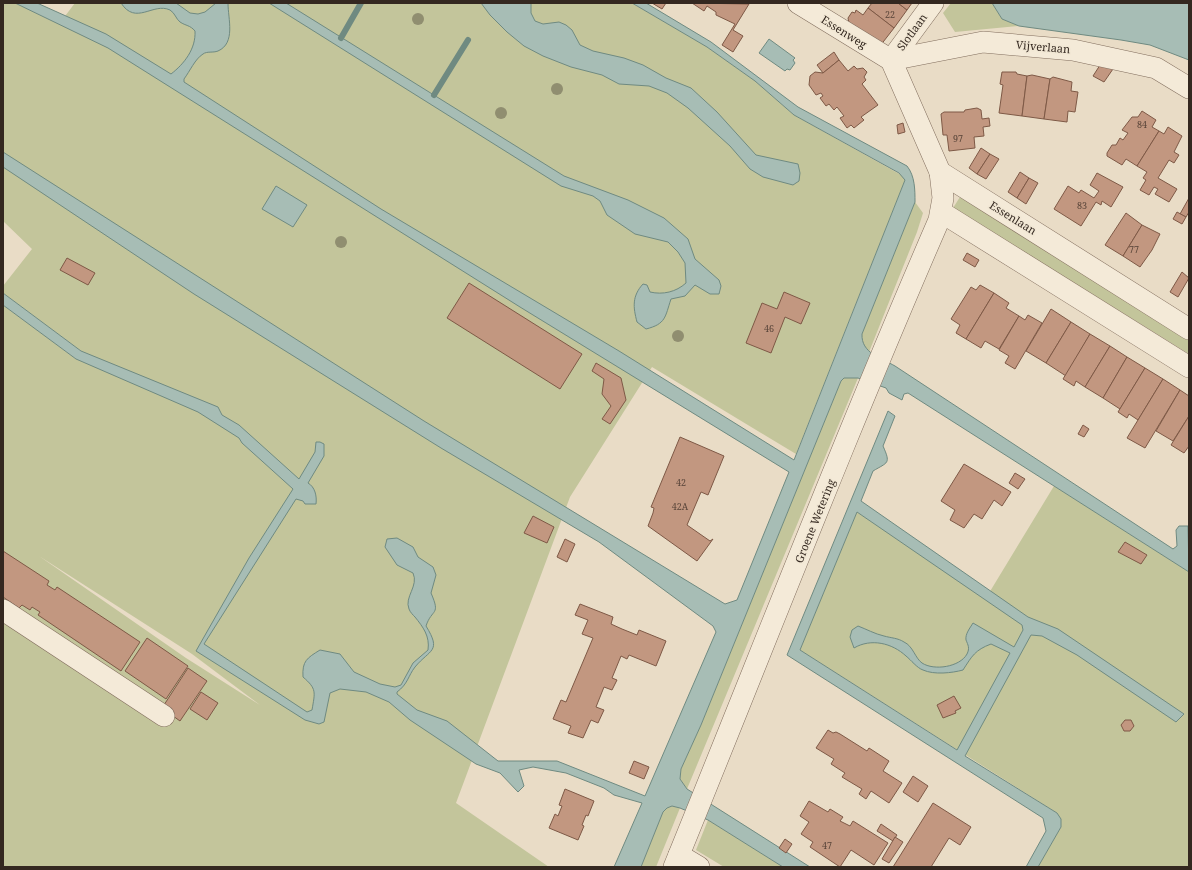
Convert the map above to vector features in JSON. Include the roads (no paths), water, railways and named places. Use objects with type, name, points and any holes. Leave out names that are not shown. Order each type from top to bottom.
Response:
[{"type":"street","name":"Essenweg","points":[[798,3],[891,60]]},
{"type":"street","name":"Slotlaan","points":[[891,60],[933,3]]},
{"type":"street","name":"Vijverlaan","points":[[891,60],[984,42],[1073,50],[1156,68],[1189,88]]},
{"type":"street","points":[[891,60],[940,172]]},
{"type":"street","name":"Groene Wetering","points":[[677,861],[705,792],[805,524],[849,434],[941,212],[943,198],[940,172]]},
{"type":"street","name":"Essenlaan","points":[[940,172],[1189,329]]},
{"type":"street","points":[[941,212],[1189,367]]},
{"type":"street","points":[[3,610],[164,716]]},
{"type":"street","points":[[677,861],[699,867]]},
{"type":"water","points":[[15,3],[37,3],[106,34],[171,74],[185,61],[188,56],[194,44],[195,31],[180,22],[170,10],[164,8],[133,13],[127,10],[121,3],[176,3],[190,13],[198,14],[205,12],[216,3],[228,3],[230,30],[227,42],[224,47],[218,51],[206,53],[200,56],[184,79],[184,82],[381,209],[619,351],[794,460],[905,180],[899,173],[794,115],[755,81],[707,47],[632,3],[646,3],[711,42],[798,107],[907,166],[910,170],[914,183],[915,202],[862,334],[863,341],[868,350],[895,366],[1173,549],[1177,546],[1176,530],[1179,526],[1188,526],[1189,572],[908,393],[904,394],[902,400],[889,393],[886,388],[858,378],[844,378],[841,381],[701,725],[681,769],[680,779],[687,789],[810,867],[783,867],[708,820],[672,806],[663,812],[641,867],[614,867],[642,803],[614,795],[604,788],[566,773],[533,767],[519,770],[524,786],[518,792],[500,773],[476,764],[410,720],[389,702],[366,692],[340,689],[330,693],[324,722],[319,724],[305,720],[196,651],[249,558],[293,489],[242,443],[239,438],[198,412],[76,359],[3,305],[3,293],[81,351],[218,407],[222,415],[239,425],[299,479],[315,452],[316,442],[324,444],[324,456],[308,483],[315,492],[316,504],[305,504],[303,501],[296,499],[204,644],[307,712],[312,710],[314,691],[311,685],[303,677],[303,667],[306,660],[320,650],[340,654],[354,672],[380,684],[395,687],[401,685],[413,663],[428,650],[427,636],[421,624],[410,611],[408,605],[408,600],[414,582],[413,573],[397,565],[385,547],[387,539],[397,538],[413,547],[418,557],[433,567],[436,575],[431,593],[434,600],[435,609],[426,626],[431,634],[434,646],[432,650],[415,667],[406,683],[397,692],[397,694],[417,710],[447,721],[498,761],[557,761],[645,796],[716,632],[713,626],[599,542],[441,448],[194,294],[3,167],[3,152],[424,421],[725,604],[737,600],[789,472],[520,307],[108,48]]},
{"type":"water","points":[[269,3],[286,3],[564,176],[628,200],[664,218],[688,239],[695,259],[719,280],[721,286],[719,294],[710,294],[695,285],[685,296],[671,299],[664,319],[658,325],[646,329],[637,322],[634,307],[635,297],[639,288],[643,284],[647,285],[650,292],[660,293],[674,291],[686,283],[685,263],[678,252],[668,242],[635,234],[607,215],[600,201],[593,196],[561,186]]},
{"type":"water","points":[[481,3],[531,3],[531,13],[535,21],[543,24],[559,22],[566,25],[572,30],[580,45],[593,51],[624,58],[643,65],[666,78],[691,88],[717,112],[756,155],[798,164],[800,173],[799,181],[793,185],[763,177],[750,169],[730,146],[688,108],[667,93],[649,86],[619,84],[602,75],[571,67],[543,56],[524,46],[490,15]]},
{"type":"water","points":[[992,3],[1187,3],[1189,4],[1189,60],[1150,45],[1019,26],[1002,19]]},
{"type":"water","points":[[769,39],[795,58],[793,60],[795,63],[790,70],[787,69],[785,71],[759,53]]},
{"type":"water","points":[[276,186],[307,205],[293,227],[262,209]]},
{"type":"water","points":[[888,411],[895,416],[883,446],[887,456],[887,462],[873,471],[861,501],[1028,617],[1058,629],[1184,714],[1176,722],[1077,655],[1042,636],[1031,635],[965,756],[1057,813],[1061,819],[1061,827],[1038,867],[1026,867],[1046,831],[1043,818],[787,655]],"holes":[[[857,512],[1022,625],[1023,630],[1014,647],[973,623],[966,636],[969,648],[967,654],[959,662],[953,665],[940,667],[933,667],[922,663],[910,646],[899,640],[877,634],[858,626],[852,630],[850,637],[854,648],[867,643],[881,643],[888,645],[900,652],[916,666],[932,673],[948,673],[963,670],[974,654],[991,644],[1010,653],[957,750],[800,650]]]},
{"type":"waterway","points":[[341,38],[361,3]]},
{"type":"waterway","points":[[434,95],[468,40]]}]
